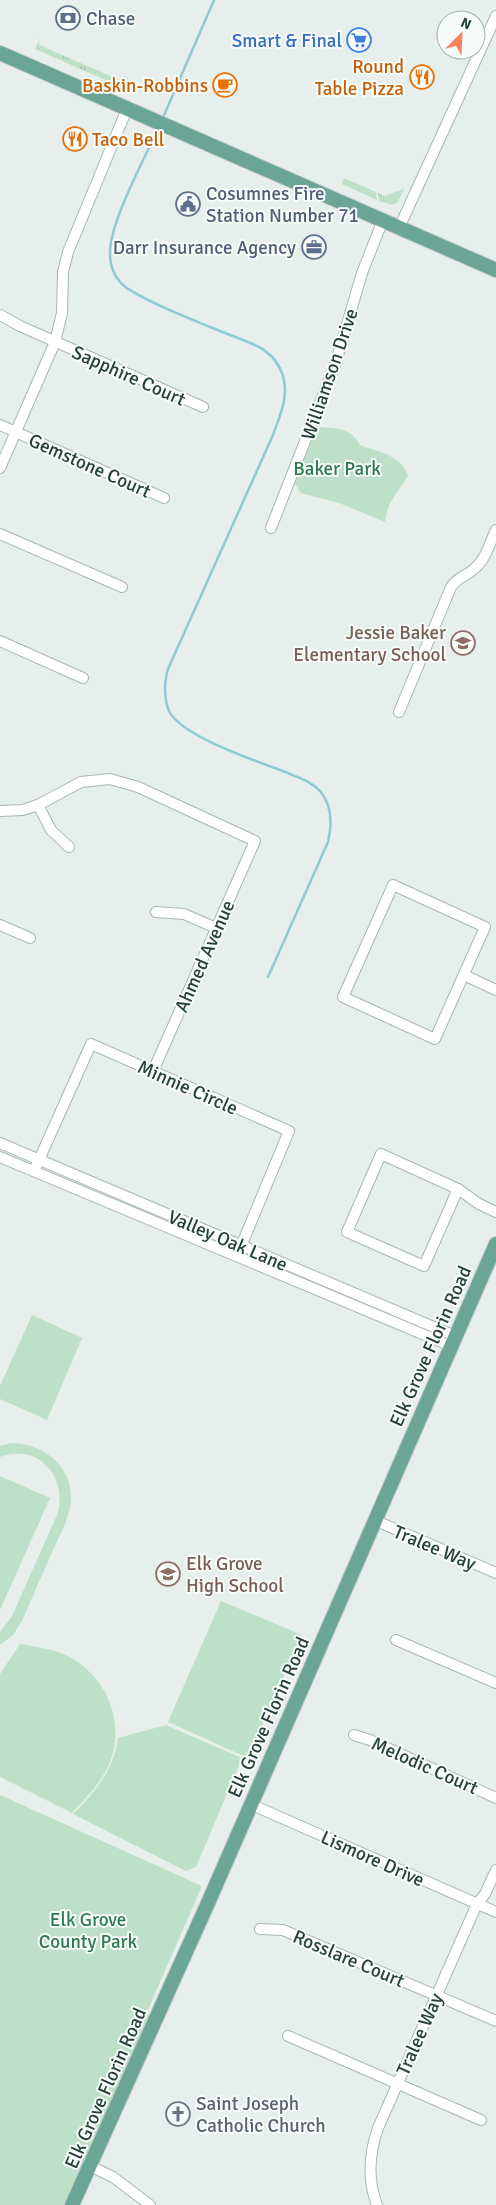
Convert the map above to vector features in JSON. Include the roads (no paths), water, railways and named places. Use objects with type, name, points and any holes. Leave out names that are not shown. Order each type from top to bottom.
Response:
[{"type":"main road","points":[[0,53],[496,270]]},
{"type":"main road","name":"Elk Grove Florin Road","points":[[72,2205],[496,1244]]},
{"type":"street","points":[[399,228],[496,16]]},
{"type":"street","points":[[0,468],[55,342],[62,313],[64,272],[68,252],[127,109]]},
{"type":"street","name":"Williamson Drive","points":[[271,528],[336,362],[362,273],[383,220]]},
{"type":"street","name":"Sapphire Court","points":[[0,315],[55,342],[203,407]]},
{"type":"street","name":"Gemstone Court","points":[[0,425],[164,498]]},
{"type":"street","points":[[399,712],[451,587],[454,582],[465,577],[477,567],[496,530]]},
{"type":"street","points":[[0,534],[122,587]]},
{"type":"street","points":[[0,642],[83,678]]},
{"type":"street","name":"Ahmed Avenue","points":[[38,806],[81,782],[101,779],[119,781],[138,787],[255,841],[153,1071]]},
{"type":"street","points":[[0,812],[23,810],[38,806],[51,830],[69,847]]},
{"type":"street","points":[[393,885],[484,926],[464,975],[435,1039],[343,997],[393,885]]},
{"type":"street","points":[[156,912],[184,914],[216,928]]},
{"type":"street","points":[[0,925],[30,938]]},
{"type":"street","points":[[464,975],[496,990]]},
{"type":"street","name":"Minnie Circle","points":[[34,1171],[91,1044],[289,1131],[239,1251]]},
{"type":"street","name":"Valley Oak Lane","points":[[0,1144],[39,1159],[239,1251]]},
{"type":"street","points":[[458,1189],[424,1266],[347,1232],[381,1154],[458,1189],[479,1204],[496,1212]]},
{"type":"street","name":"Valley Oak Lane","points":[[0,1157],[239,1251],[453,1341]]},
{"type":"street","name":"Tralee Way","points":[[374,1520],[496,1573]]},
{"type":"street","points":[[396,1640],[496,1684]]},
{"type":"street","name":"Melodic Court","points":[[354,1735],[379,1744],[496,1798]]},
{"type":"street","name":"Lismore Drive","points":[[250,1804],[496,1912]]},
{"type":"street","name":"Tralee Way","points":[[378,2205],[370,2179],[371,2153],[378,2128],[436,1995],[478,1904],[485,1894],[496,1870]]},
{"type":"street","name":"Rosslare Court","points":[[260,1929],[283,1930],[496,2021]]},
{"type":"street","points":[[288,2036],[481,2120]]},
{"type":"street","points":[[90,2166],[113,2177],[146,2204]]},
{"type":"waterway","points":[[162,120],[214,0]]},
{"type":"waterway","points":[[159,127],[129,190],[115,225],[110,254],[114,272],[120,282],[138,295],[169,310],[260,347],[274,358],[285,384],[283,406],[273,435],[168,669],[165,684],[165,696],[169,711],[188,730],[220,747],[307,781],[320,791],[327,802],[330,815],[328,842],[268,977]]},
{"type":"place","name":"Chase","points":[[68,18]]},
{"type":"place","name":"Smart & Final","points":[[359,40]]},
{"type":"place","name":"Round Table Pizza","points":[[422,77]]},
{"type":"place","name":"Baskin-Robbins","points":[[225,85]]},
{"type":"place","name":"Taco Bell","points":[[75,139]]},
{"type":"place","name":"Cosumnes Fire Station Number 71","points":[[188,204]]},
{"type":"place","name":"Darr Insurance Agency","points":[[314,247]]},
{"type":"place","name":"Jessie Baker Elementary School","points":[[463,643]]},
{"type":"place","name":"Elk Grove High School","points":[[168,1574]]},
{"type":"place","name":"Saint Joseph Catholic Church","points":[[178,2114]]},
{"type":"park label","name":"Baker Park","points":[[337,468]]},
{"type":"park label","name":"Elk Grove County Park","points":[[88,1930]]}]
